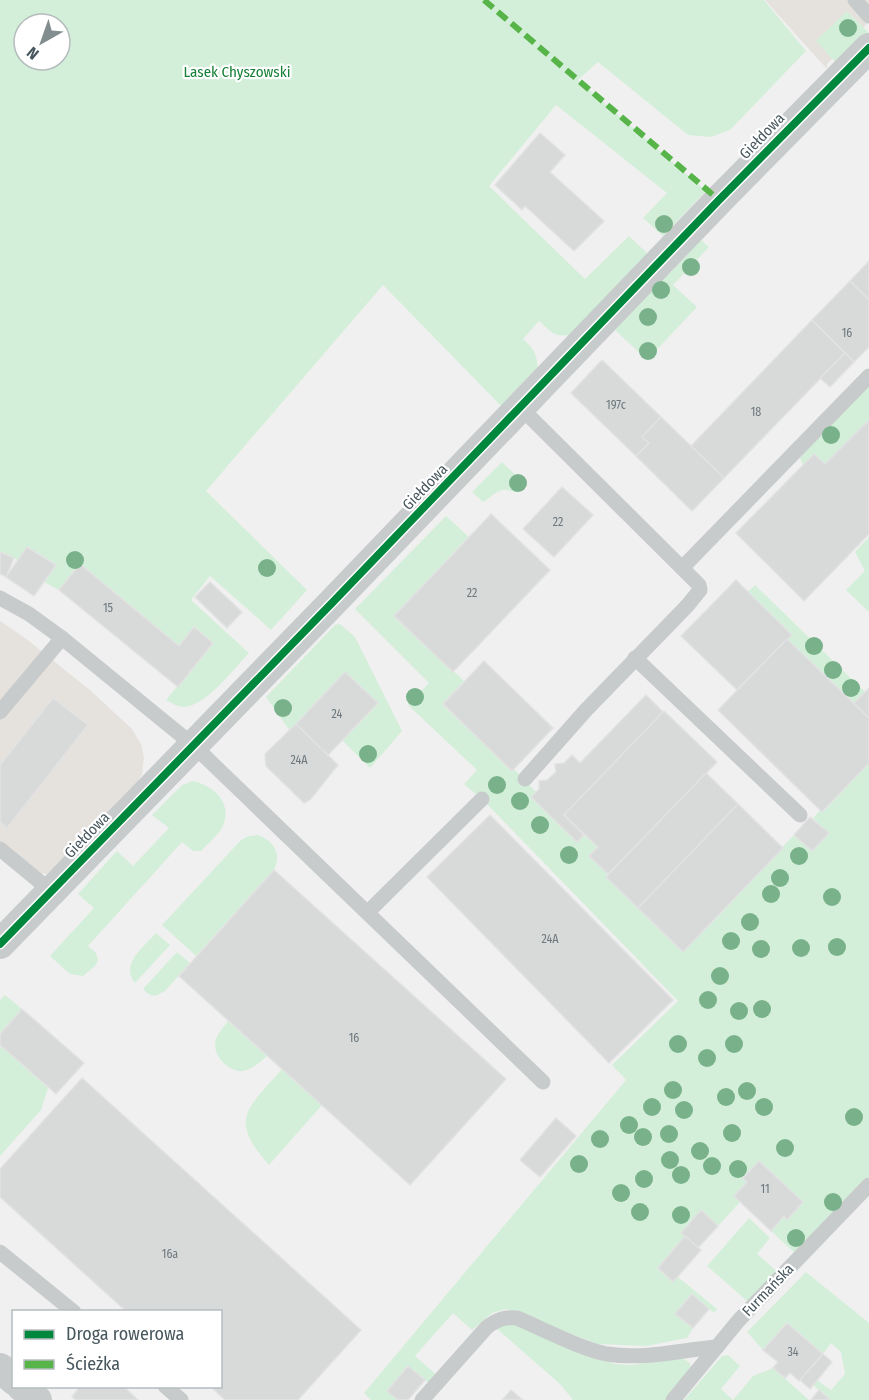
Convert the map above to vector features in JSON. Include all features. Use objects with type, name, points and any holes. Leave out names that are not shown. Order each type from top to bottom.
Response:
[{"type":"street","name":"Giełdowa","points":[[0,944],[719,200],[869,48]]},
{"type":"street","points":[[0,1368],[12,1378]]},
{"type":"street","points":[[23,1388],[37,1400]]},
{"type":"lane","points":[[855,0],[869,16]]},
{"type":"lane","points":[[682,568],[869,376]]},
{"type":"lane","points":[[520,407],[699,585],[700,590],[525,779]]},
{"type":"lane","points":[[0,598],[29,614],[62,638],[193,746],[543,1082]]},
{"type":"lane","points":[[0,712],[62,638]]},
{"type":"lane","points":[[635,658],[800,815]]},
{"type":"lane","points":[[368,912],[482,799]]},
{"type":"lane","points":[[0,849],[51,891]]},
{"type":"lane","name":"Furmańska","points":[[673,1400],[739,1320],[869,1185]]},
{"type":"lane","points":[[0,1252],[73,1310]]},
{"type":"lane","points":[[422,1400],[487,1327],[506,1317],[517,1318],[607,1354],[640,1356],[717,1347]]},
{"type":"lane","points":[[167,1388],[182,1400]]},
{"type":"shaded area","points":[[765,0],[869,0],[869,22],[827,64],[827,69]]},
{"type":"shaded area","points":[[0,621],[91,691],[132,729],[141,744],[144,758],[142,774],[134,788],[47,874],[40,873],[0,843]]},
{"type":"green space","name":"Lasek Chyszowski","points":[[0,0],[764,0],[806,51],[730,130],[711,137],[688,135],[598,62],[578,80],[706,191],[663,236],[643,218],[667,193],[556,105],[489,186],[585,279],[629,236],[648,254],[571,334],[557,335],[539,321],[523,339],[535,354],[538,372],[503,408],[383,285],[206,491],[307,590],[271,630],[210,576],[191,600],[249,653],[219,686],[201,700],[184,707],[166,700],[213,643],[195,627],[179,646],[80,564],[59,590],[44,582],[56,565],[27,547],[18,560],[0,552]]},
{"type":"green space","points":[[847,11],[869,33],[837,64],[816,41]]},
{"type":"green space","points":[[700,239],[709,247],[673,285],[697,307],[647,360],[614,329]]},
{"type":"green space","points":[[869,382],[869,420],[825,464],[815,454],[803,465],[800,458]]},
{"type":"green space","points":[[502,462],[526,485],[519,492],[504,490],[483,502],[472,492]]},
{"type":"green space","points":[[446,516],[469,537],[395,616],[464,681],[443,705],[512,771],[514,769],[536,792],[532,798],[577,841],[584,835],[598,847],[589,856],[608,874],[606,877],[683,951],[794,835],[812,851],[828,833],[813,818],[820,810],[822,812],[869,763],[869,1177],[798,1256],[771,1231],[784,1216],[788,1219],[803,1202],[759,1161],[743,1178],[747,1182],[734,1196],[740,1202],[718,1226],[701,1211],[685,1236],[658,1268],[673,1282],[678,1277],[717,1309],[713,1312],[691,1294],[675,1314],[693,1328],[687,1338],[646,1346],[597,1344],[506,1309],[492,1313],[472,1330],[453,1313],[415,1356],[438,1376],[430,1384],[408,1366],[388,1391],[398,1400],[371,1400],[364,1393],[626,1080],[612,1065],[678,1001],[482,799],[464,784],[477,770],[408,705],[429,683],[355,609]]},
{"type":"green space","points":[[869,537],[869,612],[846,590],[865,571],[855,552]]},
{"type":"green space","points":[[755,585],[865,692],[854,703],[787,639],[748,592]]},
{"type":"green space","points":[[340,624],[355,637],[402,731],[370,768],[342,740],[377,703],[345,673],[290,731],[266,697],[335,625]]},
{"type":"green space","points":[[193,781],[208,787],[220,797],[225,810],[223,826],[201,851],[193,851],[182,842],[88,946],[96,953],[98,960],[95,966],[83,976],[70,974],[50,956],[94,908],[78,894],[117,851],[133,866],[169,828],[152,815],[182,785]]},
{"type":"green space","points":[[257,835],[268,840],[275,848],[277,858],[274,870],[196,956],[162,925],[241,840]]},
{"type":"green space","points":[[156,933],[170,945],[135,983],[130,969],[132,962]]},
{"type":"green space","points":[[177,952],[190,963],[165,991],[155,996],[148,994],[143,989]]},
{"type":"green space","points":[[5,995],[22,1009],[0,1034],[0,1000]]},
{"type":"green space","points":[[228,1021],[267,1056],[250,1069],[234,1070],[224,1064],[218,1055],[215,1045],[216,1038]]},
{"type":"green space","points":[[0,1045],[48,1088],[41,1110],[0,1156]]},
{"type":"green space","points":[[282,1069],[322,1105],[269,1165],[249,1136],[246,1125],[247,1115],[259,1094]]},
{"type":"green space","points":[[749,1218],[770,1238],[757,1254],[779,1273],[747,1301],[707,1266]]},
{"type":"green space","points":[[806,1272],[869,1323],[869,1400],[830,1400],[813,1385],[817,1380],[831,1390],[845,1374],[841,1352],[831,1343],[823,1354],[787,1323],[763,1350],[747,1332]]},
{"type":"green space","points":[[501,1324],[515,1324],[615,1364],[632,1365],[681,1358],[689,1362],[691,1370],[668,1400],[573,1400],[560,1384],[496,1328]]},
{"type":"green space","points":[[728,1355],[740,1366],[721,1389],[733,1400],[684,1400],[722,1356]]},
{"type":"green space","points":[[773,1368],[809,1400],[733,1400],[753,1376]]},
{"type":"building","points":[[540,133],[565,155],[550,172],[604,221],[574,251],[525,206],[522,210],[495,185]]},
{"type":"building","points":[[869,261],[869,300],[850,281]]},
{"type":"building","points":[[850,281],[869,300],[869,347],[854,362],[812,320]]},
{"type":"building","points":[[812,320],[845,353],[724,478],[691,446]]},
{"type":"building","points":[[845,353],[854,362],[830,387],[820,378]]},
{"type":"building","points":[[602,360],[661,417],[642,437],[649,443],[636,456],[571,393]]},
{"type":"building","points":[[661,417],[724,478],[692,511],[636,456],[649,443],[642,437]]},
{"type":"building","points":[[869,420],[869,534],[804,601],[736,533],[814,454],[825,464]]},
{"type":"building","points":[[562,487],[593,515],[554,557],[523,529]]},
{"type":"building","points":[[491,514],[550,570],[453,672],[394,616]]},
{"type":"building","points":[[27,547],[56,565],[34,596],[6,577]]},
{"type":"building","points":[[0,552],[14,558],[6,577],[0,574]]},
{"type":"building","points":[[80,564],[179,646],[194,627],[213,643],[178,687],[59,590]]},
{"type":"building","points":[[736,580],[792,635],[737,690],[681,636]]},
{"type":"building","points":[[210,582],[242,612],[227,628],[195,597]]},
{"type":"building","points":[[787,639],[869,718],[869,763],[822,812],[718,710]]},
{"type":"building","points":[[484,661],[553,728],[512,771],[443,704]]},
{"type":"building","points":[[345,672],[378,703],[328,755],[296,724]]},
{"type":"building","points":[[869,688],[869,718],[854,703]]},
{"type":"building","points":[[646,695],[663,712],[564,815],[584,835],[577,842],[531,797],[539,789],[539,781],[547,780],[556,772],[555,764],[564,763],[572,755],[580,763]]},
{"type":"building","points":[[53,698],[88,725],[7,828],[0,822],[0,765]]},
{"type":"building","points":[[664,711],[717,762],[608,874],[589,856],[598,847],[564,815]]},
{"type":"building","points":[[296,724],[338,765],[310,800],[304,803],[266,766],[265,754]]},
{"type":"building","points":[[706,773],[738,804],[638,908],[606,877]]},
{"type":"building","points":[[738,804],[783,848],[683,952],[638,908]]},
{"type":"building","points":[[490,815],[673,1000],[609,1063],[427,877]]},
{"type":"building","points":[[810,817],[829,833],[812,851],[794,835]]},
{"type":"building","points":[[274,870],[506,1079],[410,1185],[179,976]]},
{"type":"building","points":[[22,1009],[84,1063],[56,1094],[0,1045],[0,1034]]},
{"type":"building","points":[[82,1078],[361,1330],[298,1400],[225,1400],[212,1388],[222,1388],[222,1310],[125,1310],[0,1197],[0,1169]]},
{"type":"building","points":[[556,1118],[576,1136],[540,1177],[520,1160]]},
{"type":"building","points":[[759,1161],[803,1202],[787,1220],[784,1216],[771,1231],[734,1196],[747,1182],[743,1178]]},
{"type":"building","points":[[701,1210],[718,1226],[698,1248],[681,1233]]},
{"type":"building","points":[[685,1236],[701,1250],[673,1282],[658,1268]]},
{"type":"building","points":[[692,1294],[709,1309],[693,1328],[675,1314]]},
{"type":"building","points":[[787,1323],[823,1354],[799,1381],[790,1373],[785,1378],[773,1368],[778,1362],[763,1350]]},
{"type":"building","points":[[823,1354],[832,1362],[810,1389],[800,1380]]},
{"type":"building","points":[[408,1366],[425,1380],[408,1400],[398,1400],[387,1391]]},
{"type":"building","points":[[79,1388],[125,1388],[138,1400],[76,1400],[72,1397]]},
{"type":"building","points":[[511,1390],[523,1400],[502,1400]]},
{"type":"building","points":[[819,1390],[830,1400],[811,1400]]},
{"type":"marked path","points":[[484,0],[719,200]]},
{"type":"cycle path","points":[[0,944],[719,200],[869,48]]}]
